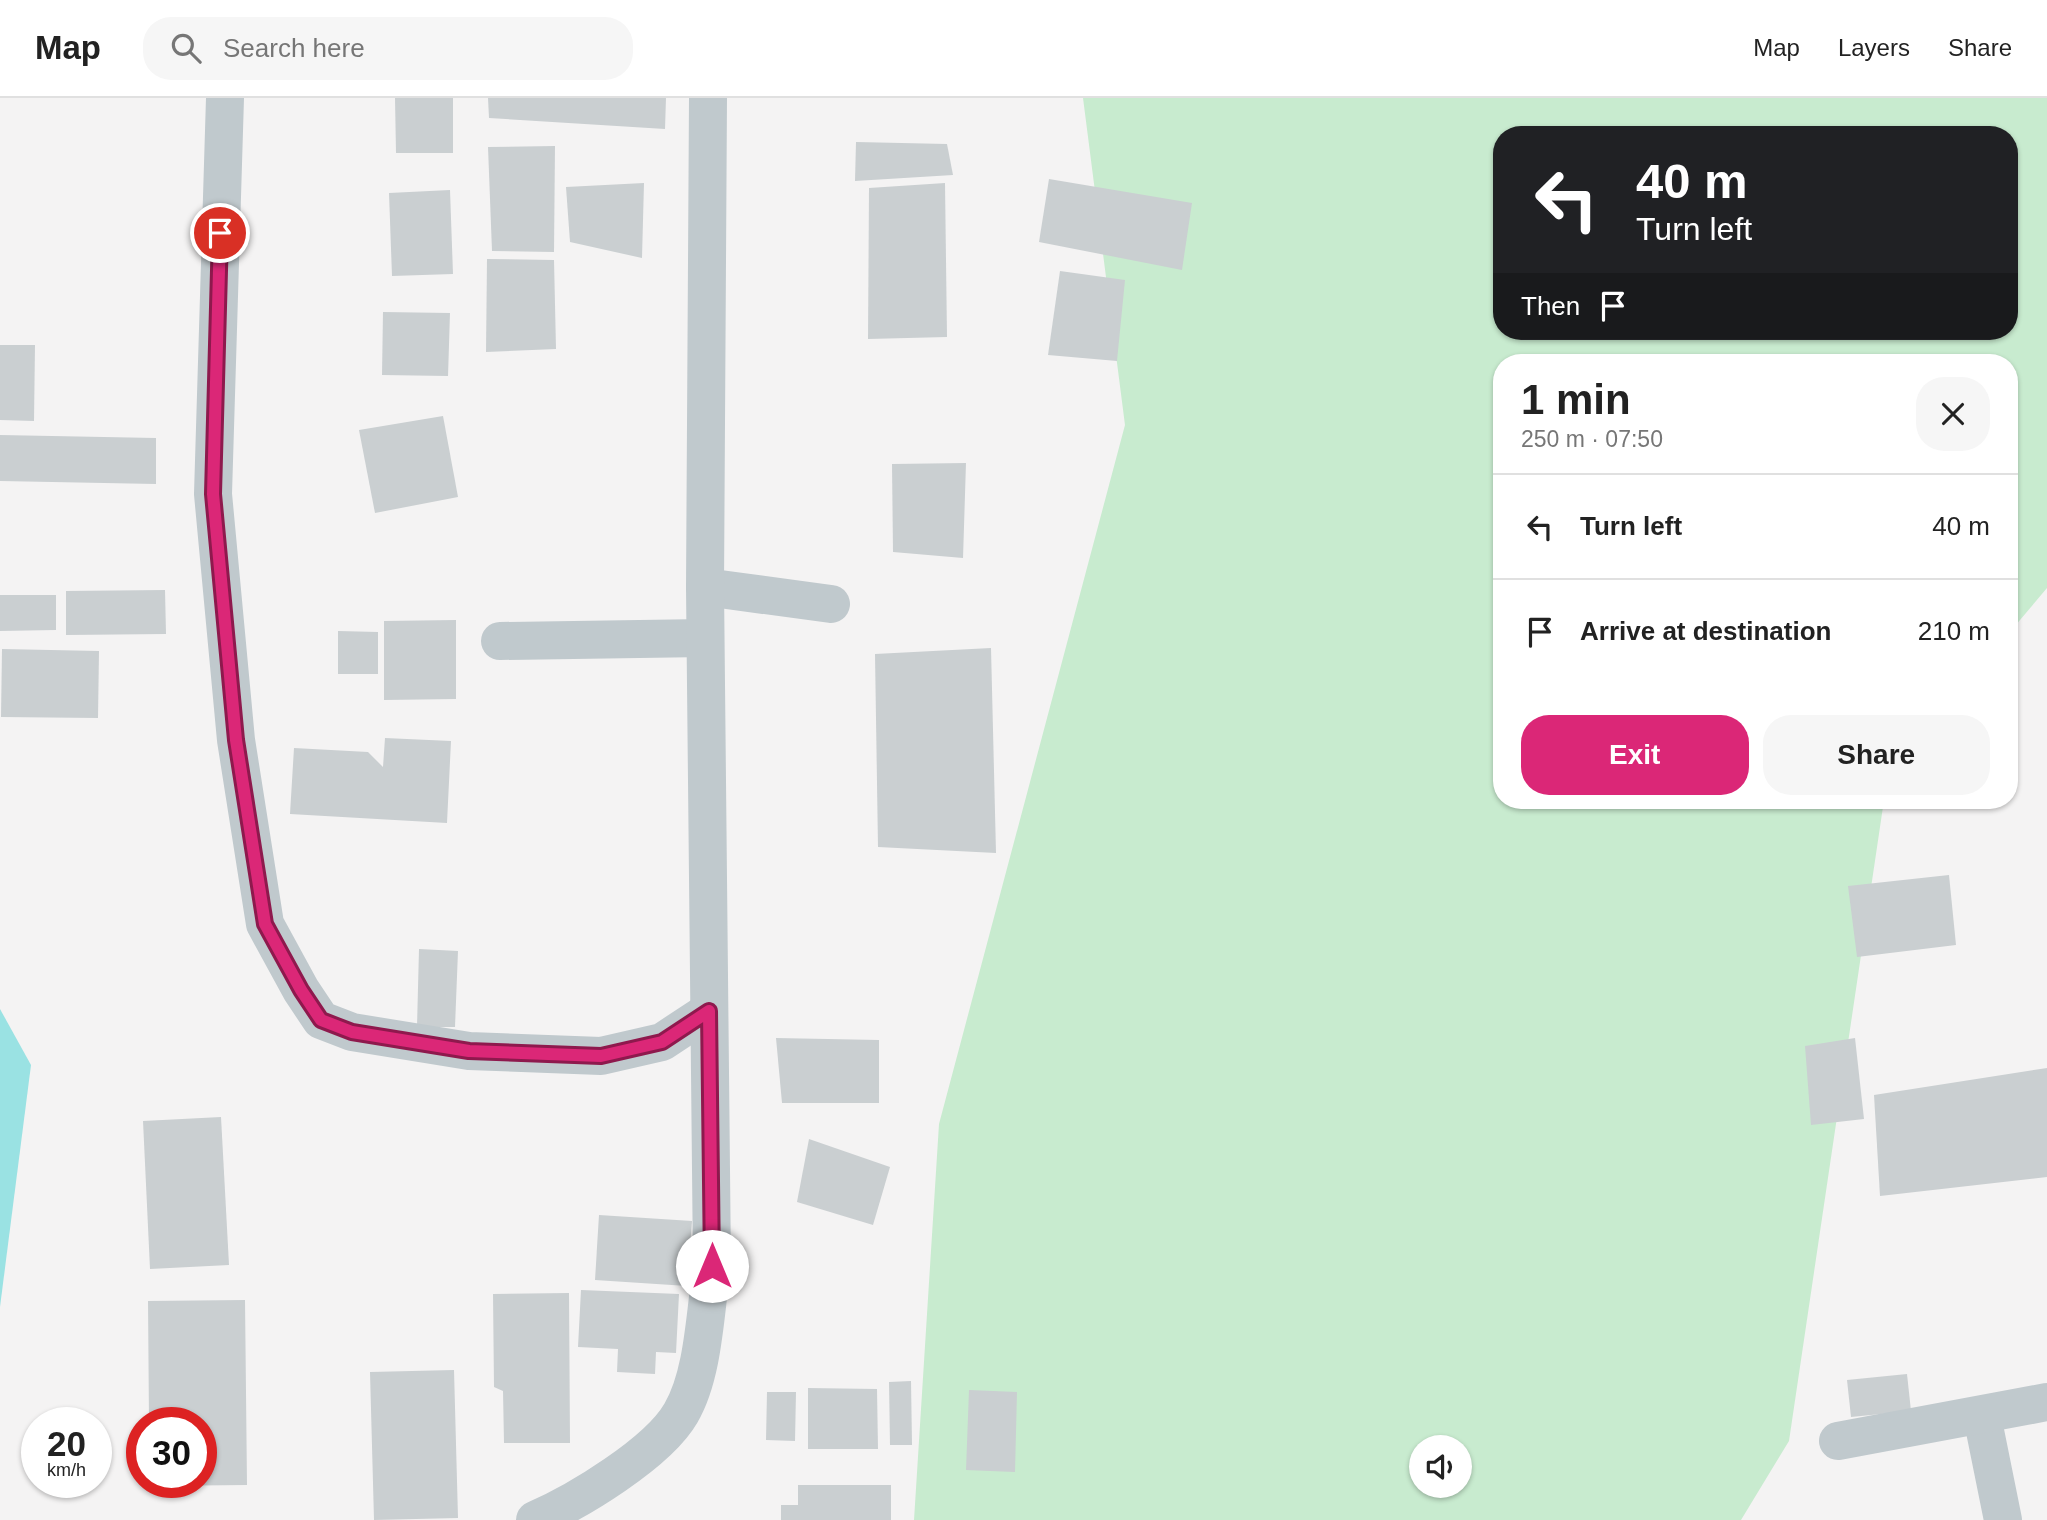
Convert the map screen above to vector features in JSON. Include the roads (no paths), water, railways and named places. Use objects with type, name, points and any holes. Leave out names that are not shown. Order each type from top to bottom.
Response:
[{"type":"street","points":[[225,98],[213,494],[236,740],[265,924],[301,990],[321,1020],[352,1032],[469,1051],[601,1056],[662,1042],[709,1011]]},
{"type":"street","points":[[535,1520],[606,1480],[657,1444],[681,1413],[696,1374],[712,1266],[705,638],[708,98]]},
{"type":"street","points":[[705,587],[831,604]]},
{"type":"street","points":[[500,641],[705,638]]},
{"type":"street","points":[[1838,1441],[2047,1402]]},
{"type":"street","points":[[1982,1416],[2003,1520]]},
{"type":"water","points":[[0,1009],[31,1065],[0,1307]]}]
